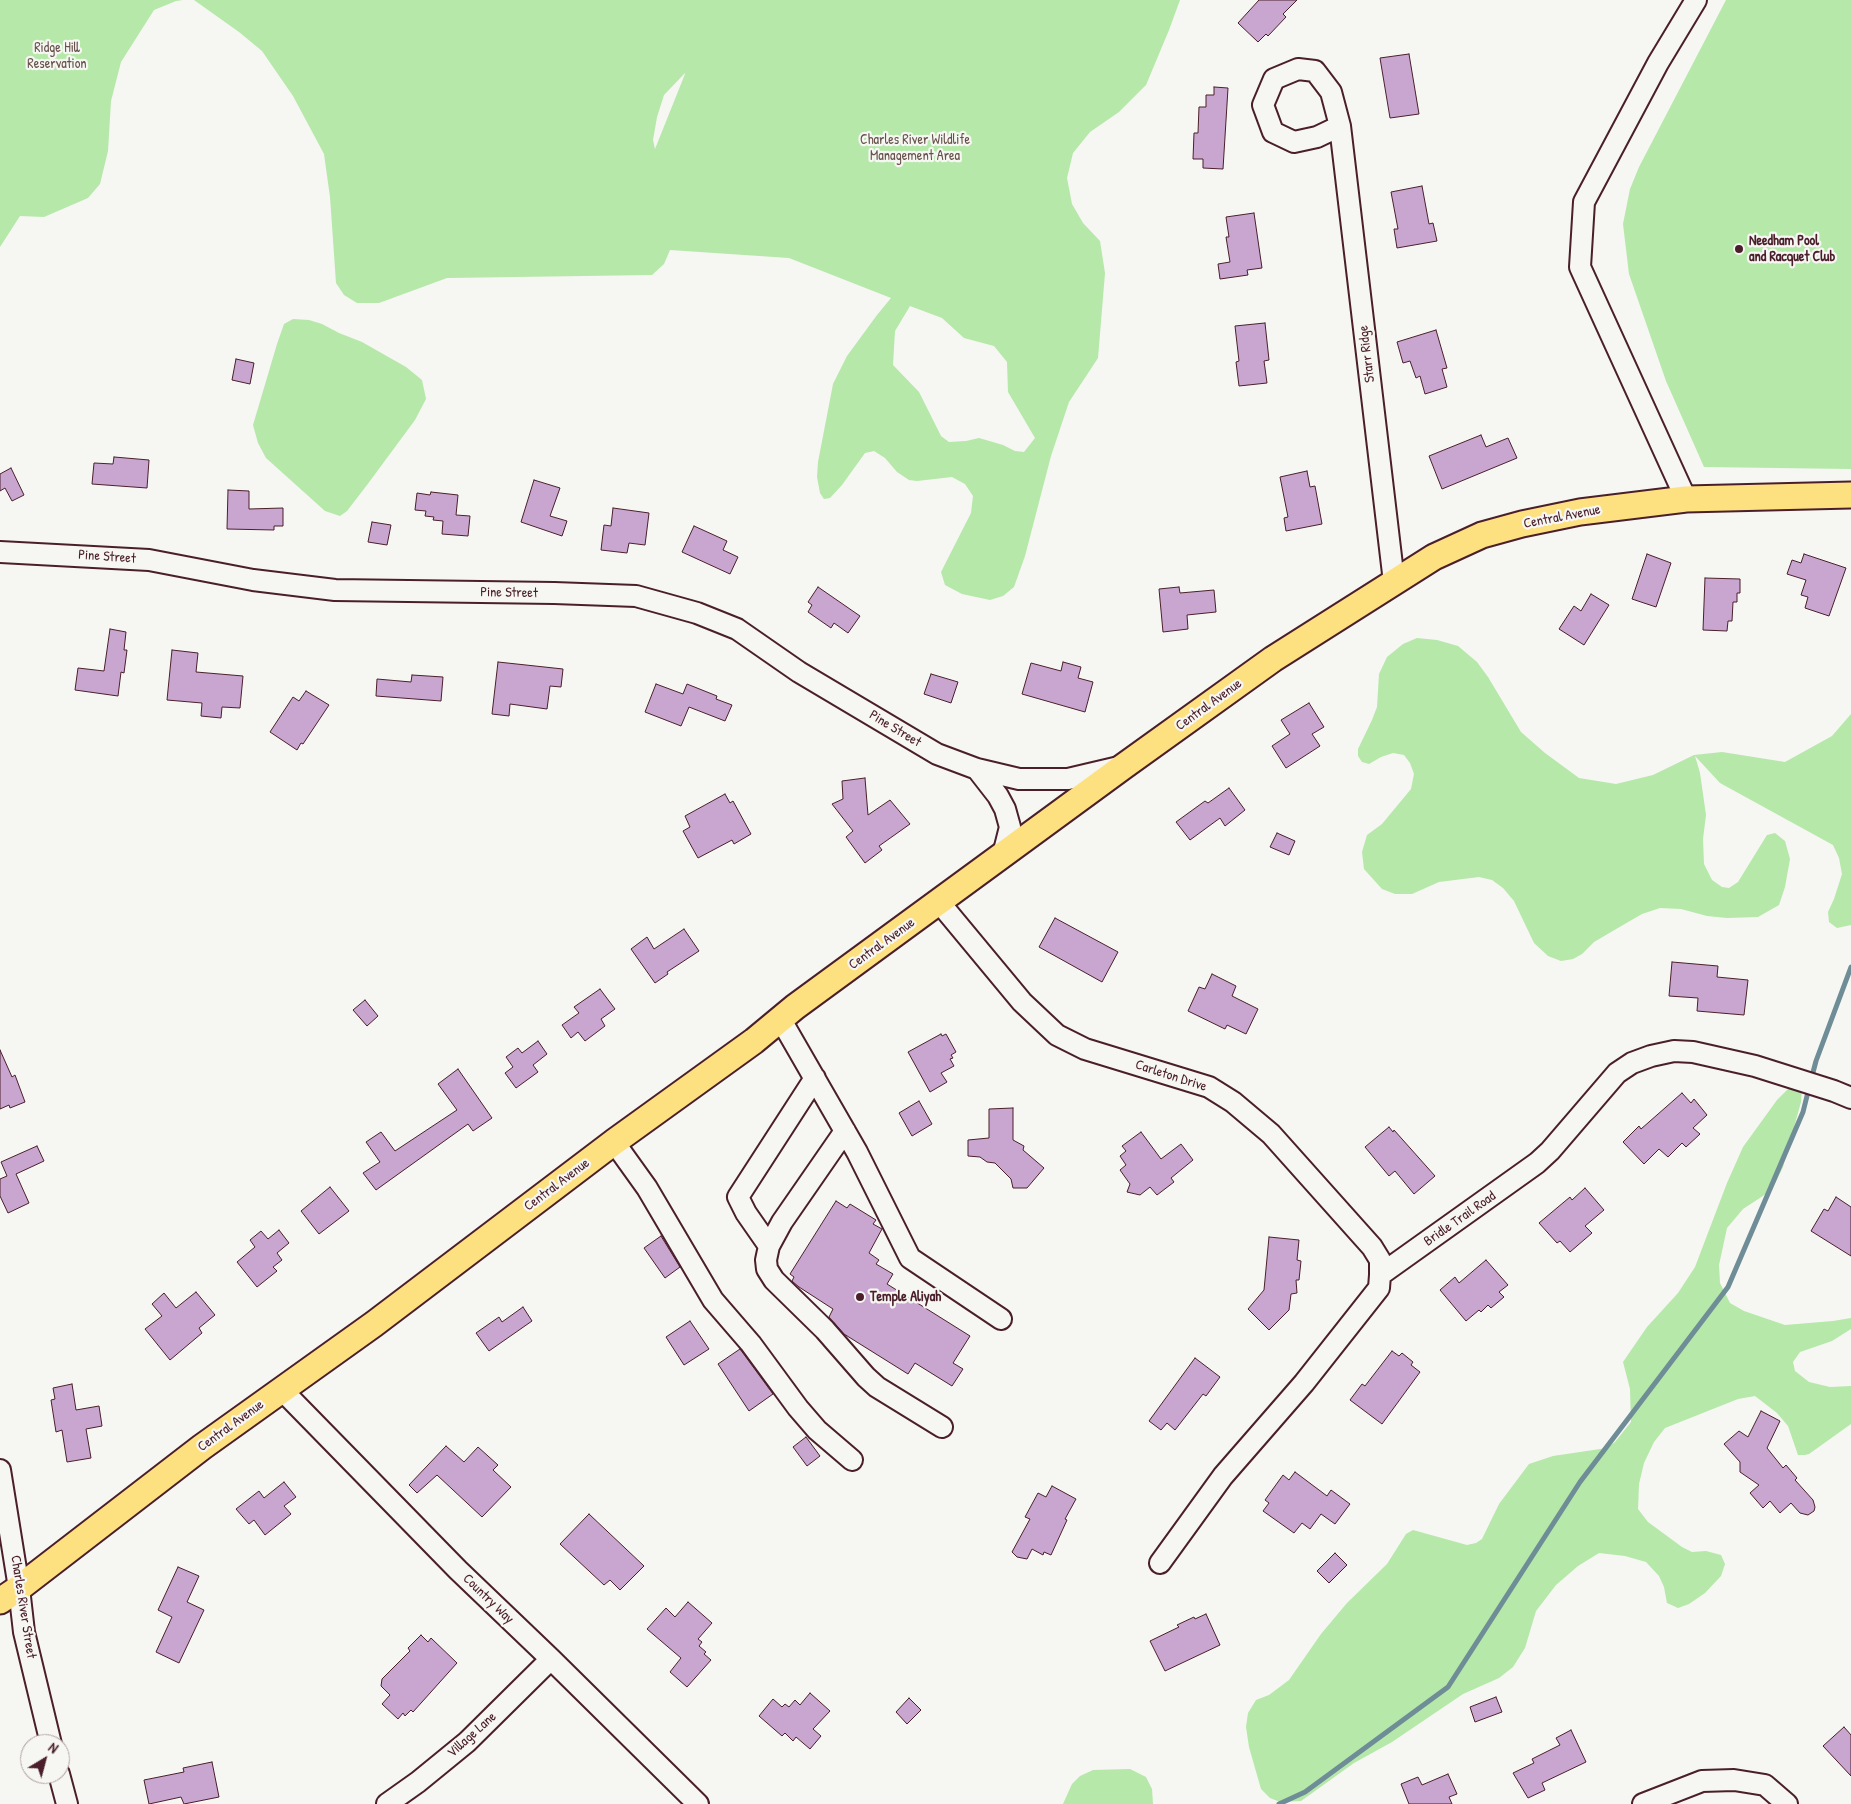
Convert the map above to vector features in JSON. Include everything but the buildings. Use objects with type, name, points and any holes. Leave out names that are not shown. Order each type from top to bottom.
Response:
[{"type":"main road","name":"Central Avenue","points":[[10,1595],[202,1447],[374,1324],[795,1007],[1124,766],[1273,659],[1434,557],[1482,535],[1522,524],[1580,512],[1686,499],[1851,495]]},
{"type":"street","points":[[1686,499],[1580,267],[1584,202],[1658,63],[1696,0]]},
{"type":"street","name":"Starr Ridge","points":[[1340,126],[1394,582]]},
{"type":"street","name":"Pine Street","points":[[0,552],[148,560],[253,580],[335,590],[636,596],[697,613],[737,629],[799,672],[937,754],[977,769],[1019,779],[1068,779],[1124,766]]},
{"type":"street","points":[[977,769],[998,796],[1005,809],[1010,827],[1003,855]]},
{"type":"street","name":"Carleton Drive","points":[[939,902],[1022,1002],[1057,1035],[1085,1049],[1209,1087],[1240,1107],[1271,1134],[1372,1246],[1380,1260],[1380,1275]]},
{"type":"street","points":[[780,1020],[845,1132],[891,1217],[910,1258],[1001,1319]]},
{"type":"street","name":"Bridle Trail Road","points":[[1380,1275],[1537,1163],[1617,1072],[1651,1056],[1674,1051],[1693,1052],[1755,1066],[1842,1095]]},
{"type":"street","points":[[769,1246],[746,1213],[738,1197],[815,1078]]},
{"type":"street","points":[[845,1132],[782,1222],[769,1246],[766,1260],[767,1268],[774,1280],[825,1330],[877,1387],[942,1427]]},
{"type":"street","points":[[614,1142],[647,1188],[713,1300],[751,1344],[798,1408],[817,1430],[852,1460]]},
{"type":"street","points":[[1160,1563],[1224,1476],[1304,1383],[1378,1288],[1380,1275]]},
{"type":"street","name":"Country Way","points":[[281,1389],[458,1570],[698,1804]]},
{"type":"street","name":"Charles River Street","points":[[0,1470],[10,1595],[24,1632],[49,1734]]},
{"type":"street","name":"Village Lane","points":[[387,1804],[418,1782],[467,1742],[551,1659]]},
{"type":"street","points":[[1643,1804],[1702,1781],[1734,1780],[1765,1785],[1787,1804]]},
{"type":"street","points":[[62,1784],[67,1804]]},
{"type":"green space","name":"Ridge Hill Reservation","points":[[0,0],[183,0],[154,10],[121,62],[111,101],[108,151],[100,184],[88,198],[44,217],[20,216],[0,247]]},
{"type":"green space","name":"Charles River Wildlife Management Area","points":[[194,0],[1180,0],[1146,85],[1119,112],[1090,132],[1073,153],[1067,178],[1072,204],[1083,223],[1100,241],[1105,273],[1098,358],[1069,402],[1051,456],[1025,556],[1014,587],[1003,596],[990,600],[962,594],[945,585],[941,572],[971,513],[973,496],[965,484],[952,477],[917,481],[909,480],[897,472],[885,458],[874,451],[865,453],[830,498],[824,499],[820,493],[817,477],[818,462],[833,384],[847,356],[891,298],[789,258],[670,250],[664,264],[652,275],[447,278],[379,303],[357,303],[344,295],[336,283],[330,197],[324,154],[293,96],[262,51]],"holes":[[[685,74],[655,149],[653,140],[657,117],[664,95]],[[910,306],[942,318],[964,338],[994,346],[1007,362],[1008,392],[1035,438],[1024,452],[1015,451],[1003,445],[979,438],[949,442],[941,436],[919,392],[893,365],[895,331]]]},
{"type":"green space","name":"Needham Pool and Racquet Club","points":[[1726,0],[1851,0],[1851,469],[1704,467],[1666,381],[1629,274],[1623,224],[1630,189],[1639,167]]},
{"type":"green space","points":[[293,319],[309,320],[322,324],[362,342],[406,367],[422,380],[426,399],[415,420],[347,511],[340,516],[325,511],[266,458],[258,443],[253,425],[284,324]]},
{"type":"green space","points":[[1417,638],[1437,640],[1458,646],[1477,662],[1521,732],[1545,753],[1579,778],[1616,784],[1653,775],[1694,755],[1722,752],[1785,762],[1832,736],[1851,714],[1851,925],[1837,928],[1829,922],[1828,912],[1842,874],[1839,858],[1833,845],[1720,783],[1695,756],[1700,773],[1706,815],[1703,839],[1704,864],[1712,880],[1722,887],[1729,888],[1738,882],[1767,835],[1775,833],[1785,841],[1790,859],[1785,887],[1779,905],[1758,917],[1727,918],[1707,916],[1681,909],[1660,908],[1642,914],[1594,942],[1582,954],[1573,959],[1561,961],[1548,956],[1534,943],[1514,901],[1503,888],[1492,880],[1479,877],[1439,882],[1412,894],[1395,894],[1382,889],[1364,869],[1362,852],[1367,835],[1382,824],[1411,789],[1414,774],[1410,763],[1404,755],[1393,753],[1369,764],[1362,762],[1358,756],[1358,749],[1377,707],[1379,674],[1387,657],[1403,644]]},
{"type":"green space","points":[[1796,1081],[1802,1087],[1801,1102],[1783,1167],[1772,1190],[1743,1209],[1727,1228],[1719,1265],[1720,1283],[1730,1303],[1744,1311],[1785,1325],[1851,1318],[1851,1329],[1832,1341],[1800,1352],[1793,1362],[1795,1371],[1809,1382],[1830,1387],[1851,1386],[1851,1424],[1809,1454],[1798,1455],[1788,1426],[1777,1413],[1755,1396],[1738,1399],[1665,1428],[1654,1442],[1644,1463],[1639,1484],[1638,1509],[1648,1522],[1682,1547],[1692,1552],[1706,1551],[1721,1555],[1725,1564],[1721,1576],[1705,1593],[1689,1604],[1678,1608],[1667,1603],[1664,1587],[1659,1576],[1646,1562],[1625,1556],[1599,1553],[1578,1566],[1556,1585],[1536,1611],[1525,1648],[1513,1667],[1499,1678],[1463,1694],[1392,1742],[1354,1763],[1301,1801],[1280,1802],[1270,1798],[1261,1789],[1249,1747],[1246,1727],[1248,1713],[1256,1700],[1269,1695],[1289,1680],[1321,1634],[1347,1603],[1387,1564],[1406,1534],[1413,1530],[1467,1545],[1476,1543],[1482,1539],[1499,1504],[1529,1464],[1553,1456],[1607,1448],[1615,1442],[1631,1422],[1630,1389],[1623,1362],[1647,1327],[1678,1293],[1695,1267],[1743,1147],[1777,1100]]},
{"type":"green space","points":[[1130,1769],[1146,1777],[1152,1789],[1153,1804],[1063,1804],[1072,1784],[1080,1776],[1093,1770]]},
{"type":"waterway","points":[[1811,1080],[1816,1061],[1851,967]]},
{"type":"waterway","points":[[1279,1804],[1305,1792],[1448,1687],[1580,1482],[1728,1287],[1803,1112],[1809,1088]]},
{"type":"place","name":"Needham Pool and Racquet Club","points":[[1739,249]]},
{"type":"place","name":"Temple Aliyah","points":[[860,1297]]}]
